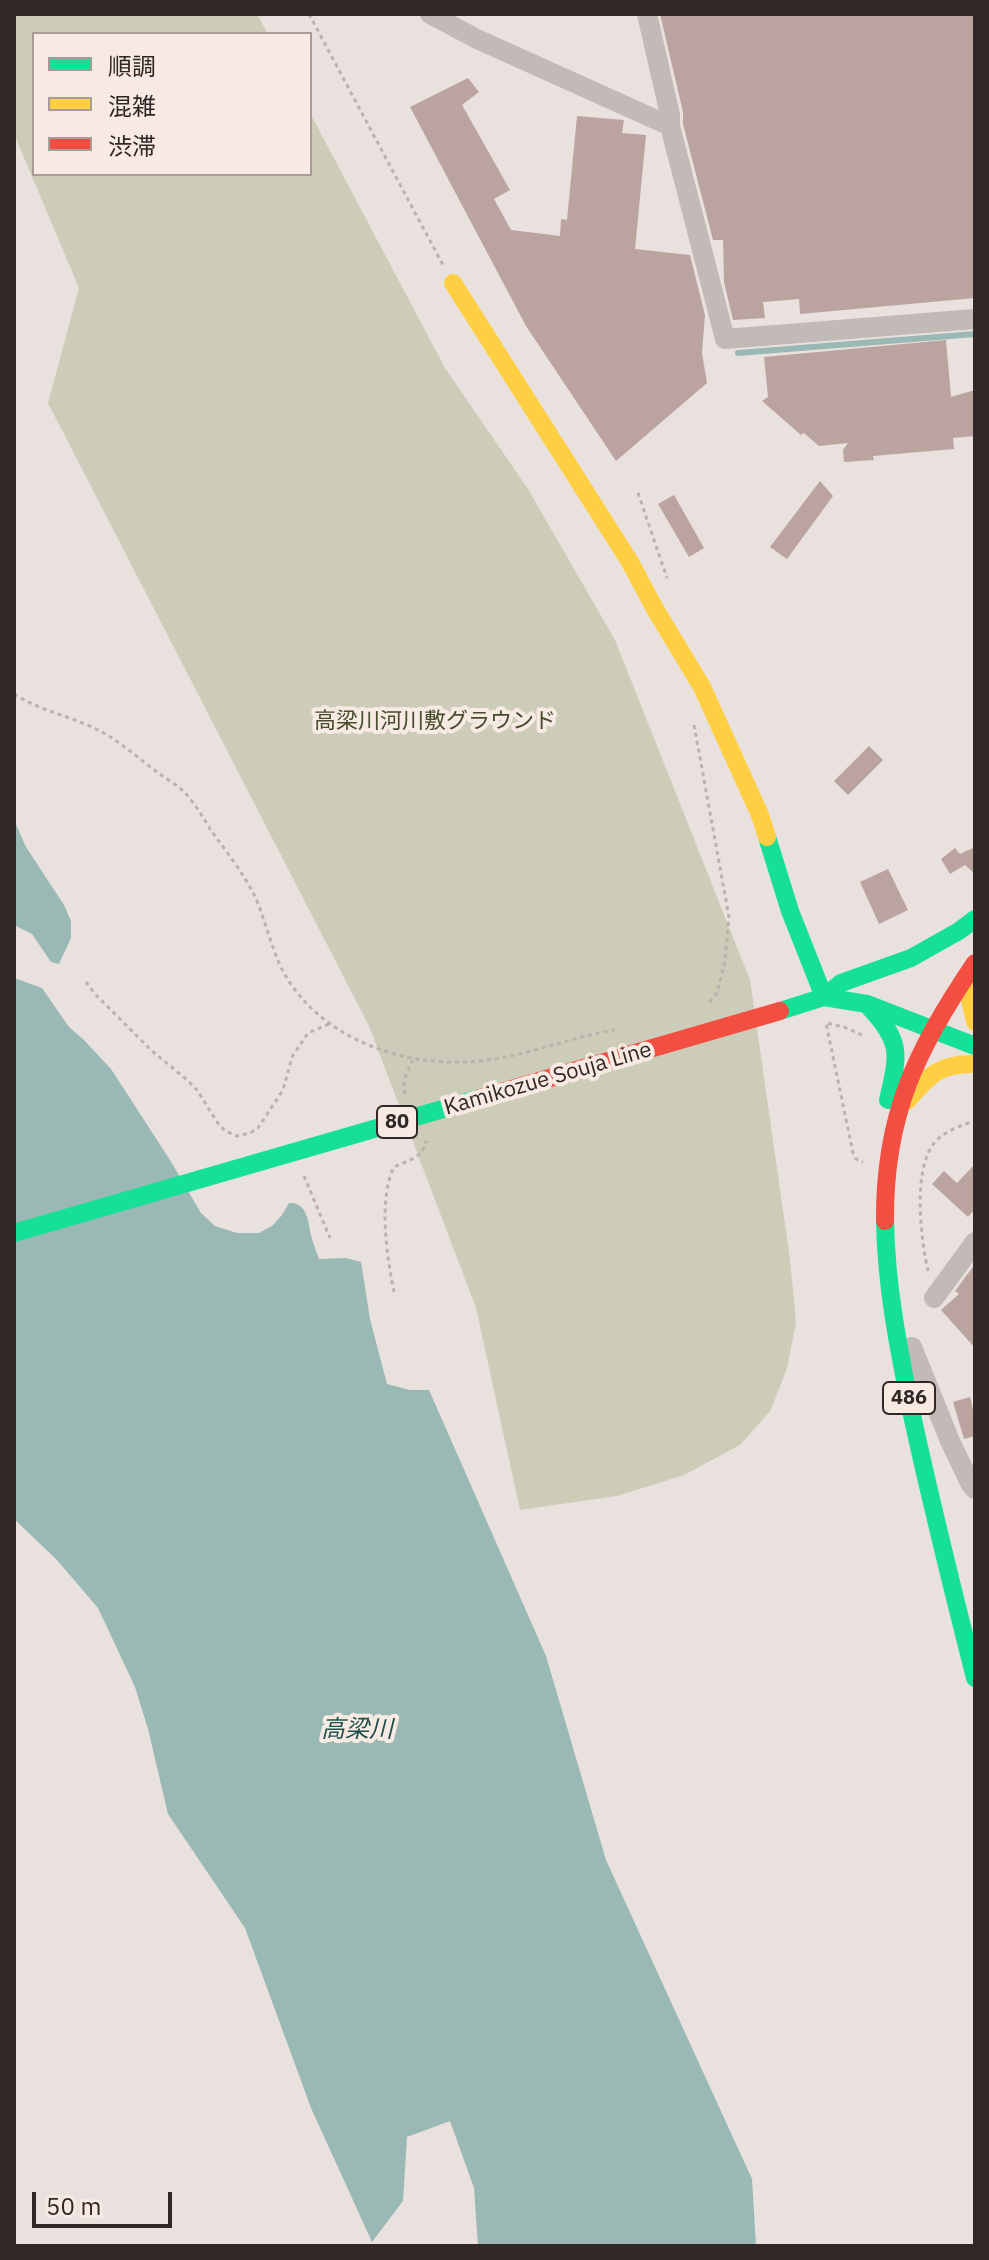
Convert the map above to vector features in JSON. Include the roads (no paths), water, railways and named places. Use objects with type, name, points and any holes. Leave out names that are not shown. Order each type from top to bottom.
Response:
[{"type":"main road","points":[[453,283],[630,562],[702,687],[760,815],[790,911],[824,997],[867,1004],[975,1046]]},
{"type":"main road","name":"Kamikozue Souja Line","points":[[14,1233],[824,997],[841,983],[911,958],[975,919]]},
{"type":"main road","name":"486","points":[[975,963],[932,1030],[897,1114],[889,1163],[884,1230],[896,1336],[917,1439],[975,1678]]},
{"type":"main road","points":[[975,978],[969,1003],[975,1022]]},
{"type":"main road","points":[[867,1004],[894,1036],[897,1051],[881,1132],[889,1163]]},
{"type":"main road","points":[[897,1114],[929,1075],[942,1066],[975,1064]]},
{"type":"street","points":[[430,14],[477,39],[670,126]]},
{"type":"street","points":[[647,14],[670,126],[725,339],[975,319]]},
{"type":"street","points":[[934,1298],[974,1245]]},
{"type":"street","points":[[896,1336],[910,1343],[950,1441],[975,1489]]},
{"type":"water","points":[[14,820],[26,847],[71,921],[71,938],[59,964],[51,962],[32,934],[14,925]]},
{"type":"water","name":"高梁川","points":[[14,978],[42,988],[69,1027],[111,1069],[201,1213],[215,1226],[237,1233],[259,1233],[272,1226],[289,1203],[296,1204],[304,1210],[319,1259],[346,1258],[361,1262],[370,1319],[387,1384],[410,1390],[429,1390],[546,1656],[606,1860],[752,2179],[756,2246],[478,2246],[474,2188],[450,2121],[407,2137],[403,2201],[372,2242],[311,2108],[245,1928],[168,1814],[135,1687],[98,1608],[57,1560],[14,1519]]},
{"type":"waterway","points":[[738,353],[975,334]]},
{"type":"park label","name":"高梁川河川敷グラウンド","points":[[435,722]]}]
